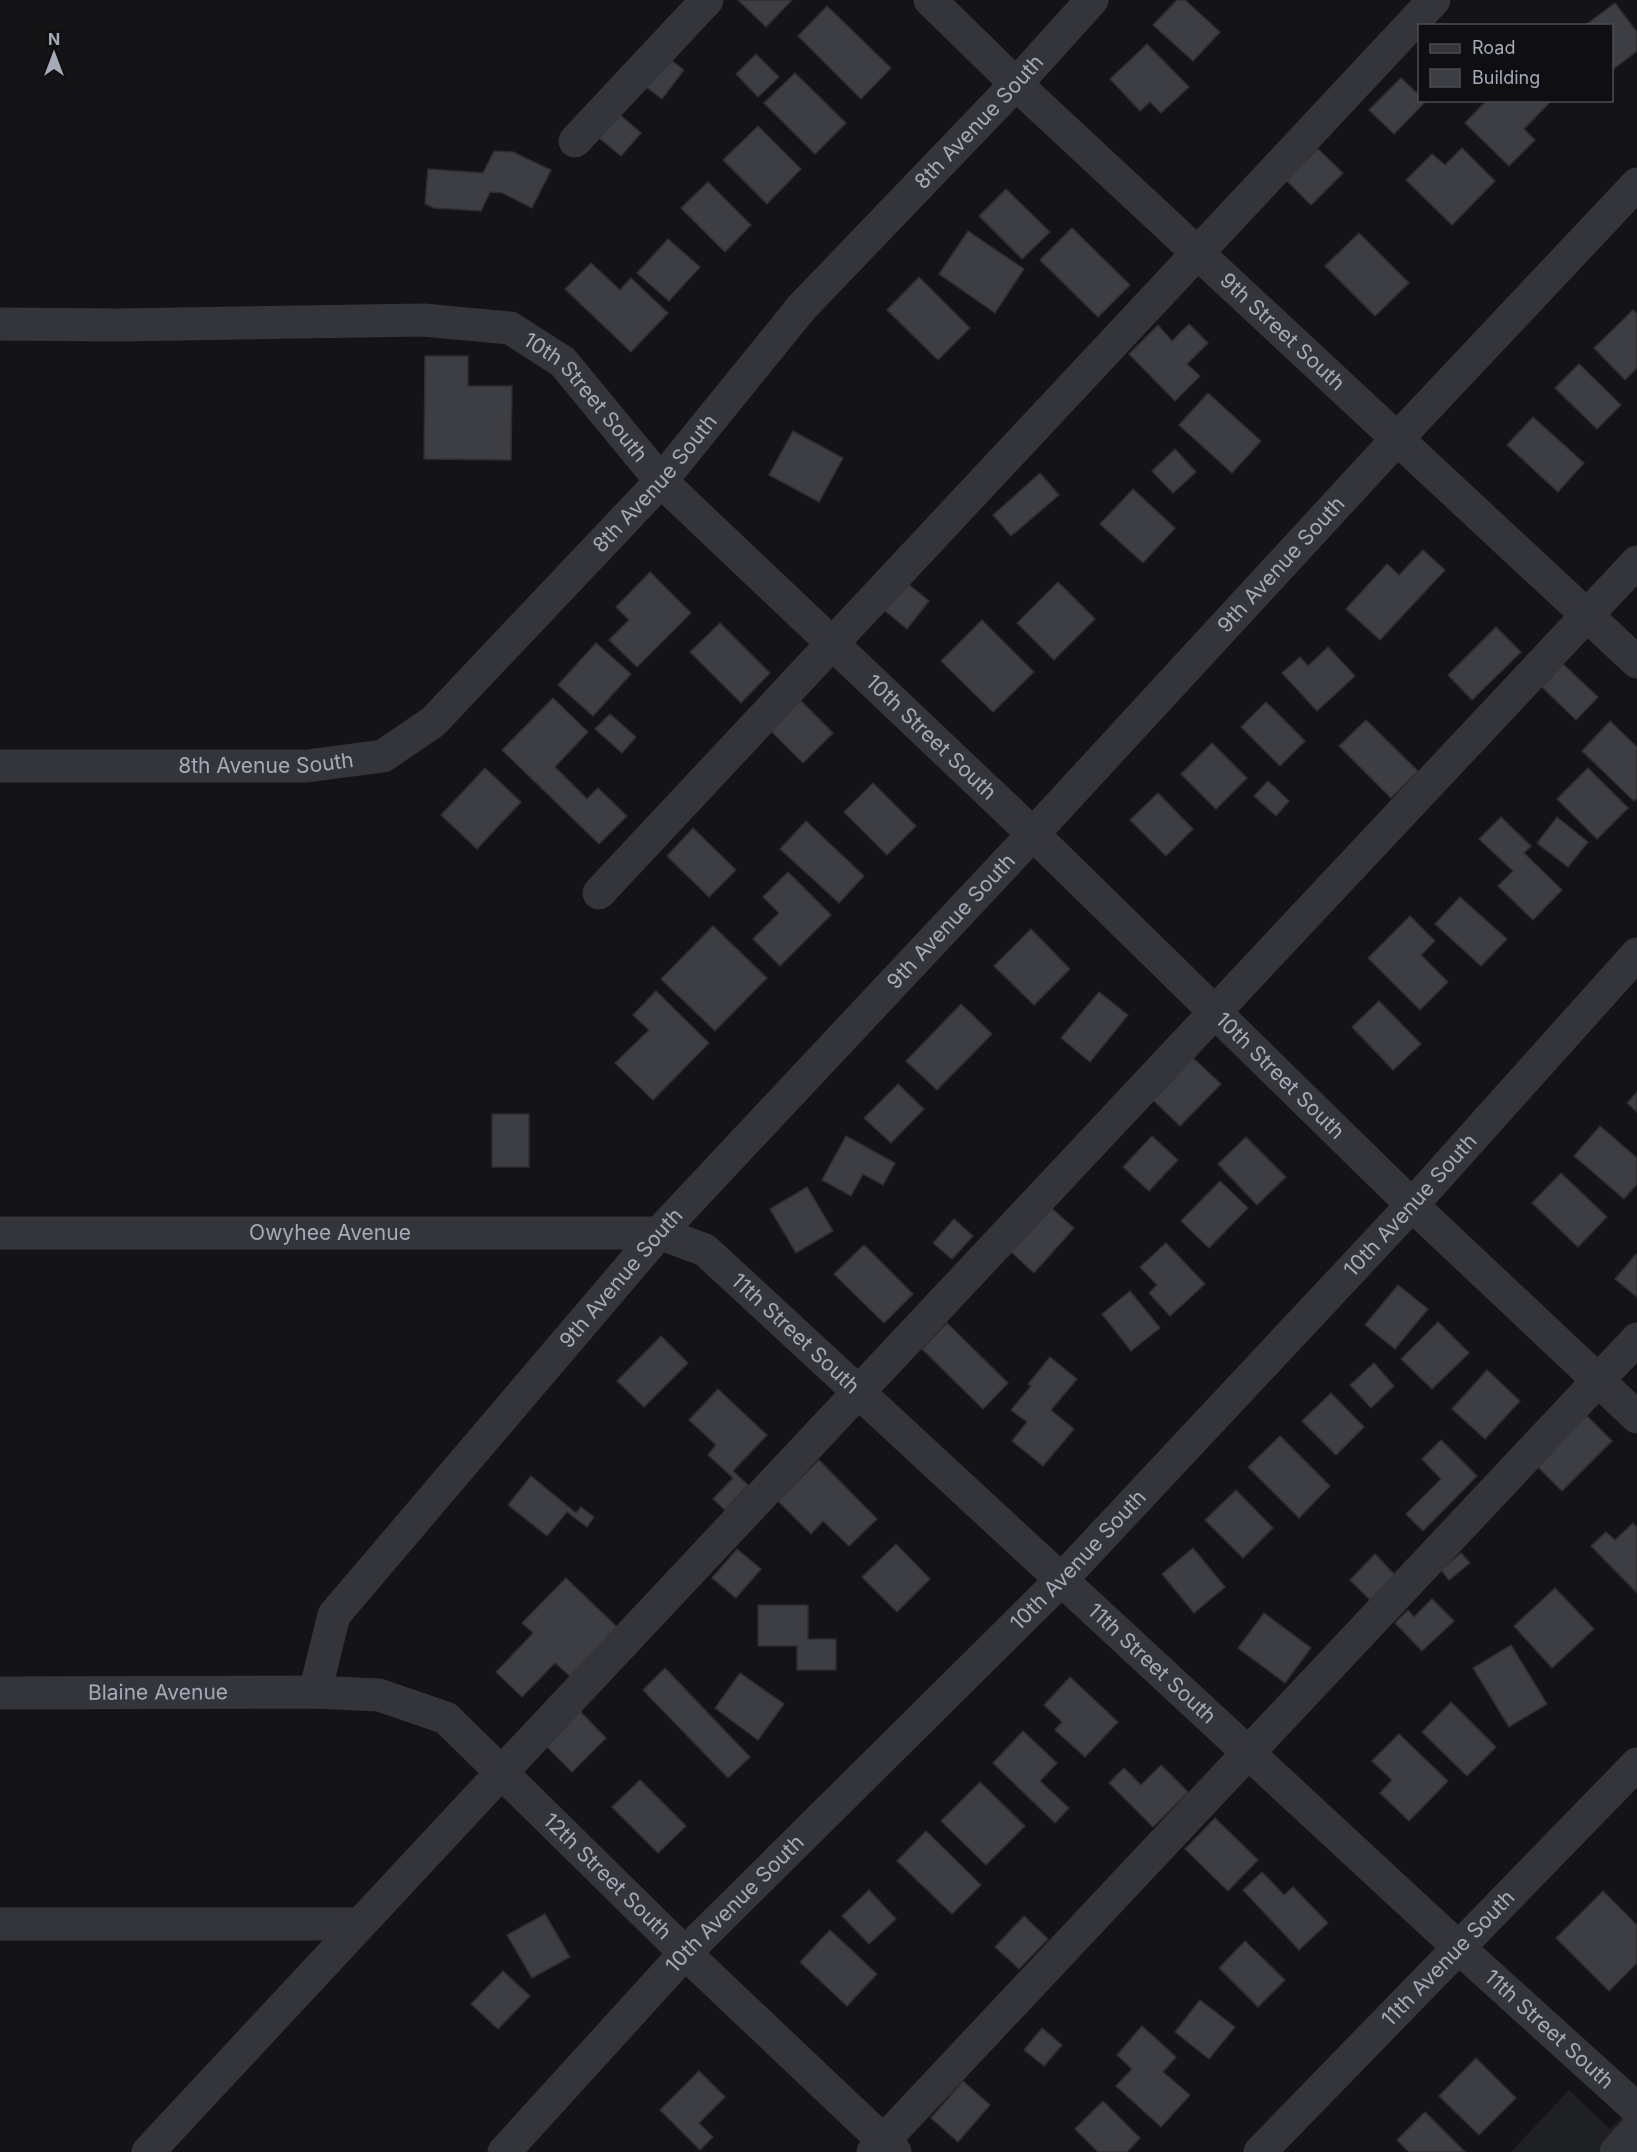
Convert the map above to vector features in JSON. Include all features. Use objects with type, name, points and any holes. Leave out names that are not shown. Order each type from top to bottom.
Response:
[{"type":"street","points":[[575,141],[707,0]]},
{"type":"street","name":"9th Street South","points":[[930,0],[1016,84],[1637,662]]},
{"type":"street","name":"8th Avenue South","points":[[0,766],[307,766],[383,756],[433,722],[661,481],[802,307],[1016,84],[1092,0]]},
{"type":"street","points":[[599,893],[1434,0]]},
{"type":"street","name":"9th Avenue South","points":[[315,1692],[334,1615],[659,1233],[1637,184]]},
{"type":"street","name":"10th Street South","points":[[0,324],[119,325],[423,320],[510,328],[562,362],[661,481],[1033,834],[1412,1205],[1637,1417]]},
{"type":"street","points":[[148,2152],[1637,562]]},
{"type":"street","name":"10th Avenue South","points":[[504,2152],[685,1953],[1062,1579],[1412,1205],[1637,954]]},
{"type":"street","name":"Owyhee Avenue","points":[[0,1233],[659,1233]]},
{"type":"street","name":"11th Street South","points":[[659,1233],[705,1250],[1458,1947],[1637,2109]]},
{"type":"street","points":[[884,2148],[1248,1752],[1637,1339]]},
{"type":"street","name":"Blaine Avenue","points":[[0,1693],[315,1692]]},
{"type":"street","name":"12th Street South","points":[[315,1692],[379,1695],[446,1718],[884,2148]]},
{"type":"street","name":"11th Avenue South","points":[[1260,2152],[1637,1764]]},
{"type":"street","points":[[0,1924],[360,1924]]},
{"type":"street","points":[[1616,2152],[1637,2129]]},
{"type":"shaded area","points":[[1569,2090],[1610,2129],[1637,2101],[1637,2152],[1511,2152]]},
{"type":"building","points":[[738,0],[792,0],[766,27]]},
{"type":"building","points":[[1177,0],[1185,0],[1220,32],[1193,61],[1153,25]]},
{"type":"building","points":[[1615,3],[1637,32],[1637,51],[1613,69],[1613,24],[1587,24]]},
{"type":"building","points":[[827,6],[891,68],[861,99],[798,36]]},
{"type":"building","points":[[1147,44],[1189,87],[1161,113],[1150,102],[1140,111],[1110,79]]},
{"type":"building","points":[[756,54],[779,77],[758,97],[736,74]]},
{"type":"building","points":[[667,57],[684,70],[662,99],[645,86]]},
{"type":"building","points":[[795,73],[846,123],[815,154],[764,103]]},
{"type":"building","points":[[1401,78],[1418,94],[1418,102],[1425,102],[1394,134],[1369,110]]},
{"type":"building","points":[[1485,102],[1550,102],[1524,129],[1535,140],[1509,166],[1465,123]]},
{"type":"building","points":[[618,113],[641,133],[621,156],[598,137]]},
{"type":"building","points":[[758,126],[801,169],[767,204],[723,160]]},
{"type":"building","points":[[1462,148],[1495,181],[1452,225],[1406,180],[1432,154],[1445,165]]},
{"type":"building","points":[[1318,149],[1343,173],[1311,205],[1286,180]]},
{"type":"building","points":[[494,151],[513,152],[551,170],[532,208],[502,193],[490,192],[481,211],[434,208],[425,204],[428,169],[483,173]]},
{"type":"building","points":[[708,182],[751,225],[725,252],[681,208]]},
{"type":"building","points":[[1006,189],[1050,232],[1022,259],[979,216]]},
{"type":"building","points":[[1072,228],[1130,285],[1098,317],[1040,260]]},
{"type":"building","points":[[968,231],[1024,269],[995,313],[939,274]]},
{"type":"building","points":[[1359,233],[1409,283],[1375,316],[1325,266]]},
{"type":"building","points":[[668,239],[700,267],[669,301],[637,273]]},
{"type":"building","points":[[591,263],[620,290],[631,278],[668,313],[631,352],[565,289]]},
{"type":"building","points":[[919,277],[970,328],[938,360],[887,310]]},
{"type":"building","points":[[1633,310],[1637,314],[1637,368],[1625,380],[1594,348]]},
{"type":"building","points":[[1189,324],[1208,343],[1187,364],[1200,376],[1175,401],[1129,354],[1158,325],[1172,341]]},
{"type":"building","points":[[425,356],[468,356],[468,386],[512,386],[511,460],[424,459]]},
{"type":"building","points":[[1579,364],[1621,405],[1597,429],[1555,388]]},
{"type":"building","points":[[1208,393],[1261,441],[1232,473],[1179,425]]},
{"type":"building","points":[[1533,417],[1584,463],[1558,492],[1507,445]]},
{"type":"building","points":[[793,431],[843,458],[819,502],[769,475]]},
{"type":"building","points":[[1175,449],[1196,472],[1173,493],[1152,471]]},
{"type":"building","points":[[1040,473],[1059,495],[1011,536],[993,515]]},
{"type":"building","points":[[1133,489],[1175,528],[1143,563],[1100,524]]},
{"type":"building","points":[[1423,550],[1445,570],[1380,640],[1346,609],[1387,564],[1399,575]]},
{"type":"building","points":[[650,572],[691,613],[637,667],[609,640],[629,620],[616,607]]},
{"type":"building","points":[[1058,582],[1095,619],[1054,660],[1017,623]]},
{"type":"building","points":[[907,583],[929,601],[907,629],[884,610]]},
{"type":"building","points":[[982,620],[1034,672],[993,712],[941,661]]},
{"type":"building","points":[[720,623],[770,673],[741,703],[690,652]]},
{"type":"building","points":[[1496,627],[1521,652],[1472,700],[1448,675]]},
{"type":"building","points":[[596,643],[631,674],[593,716],[558,685]]},
{"type":"building","points":[[1328,647],[1355,676],[1317,711],[1282,673],[1300,657],[1308,666]]},
{"type":"building","points":[[1563,664],[1598,697],[1576,720],[1542,687]]},
{"type":"building","points":[[796,696],[833,733],[803,763],[766,726]]},
{"type":"building","points":[[553,698],[588,732],[555,767],[587,799],[598,788],[627,816],[599,844],[502,750]]},
{"type":"building","points":[[1266,702],[1305,741],[1280,766],[1241,727]]},
{"type":"building","points":[[610,714],[636,737],[622,753],[595,729]]},
{"type":"building","points":[[1366,720],[1418,771],[1391,798],[1339,746]]},
{"type":"building","points":[[1610,721],[1637,747],[1637,798],[1634,801],[1582,751]]},
{"type":"building","points":[[1212,743],[1247,778],[1216,809],[1181,774]]},
{"type":"building","points":[[485,768],[521,802],[477,849],[441,815]]},
{"type":"building","points":[[1588,768],[1628,808],[1597,839],[1557,799]]},
{"type":"building","points":[[1268,781],[1289,801],[1276,816],[1254,796]]},
{"type":"building","points":[[873,783],[916,826],[887,855],[844,812]]},
{"type":"building","points":[[1158,793],[1193,829],[1166,856],[1130,820]]},
{"type":"building","points":[[1501,817],[1531,846],[1524,853],[1562,890],[1533,920],[1498,886],[1513,871],[1479,839]]},
{"type":"building","points":[[1557,817],[1588,842],[1568,867],[1537,843]]},
{"type":"building","points":[[806,821],[864,876],[839,903],[780,849]]},
{"type":"building","points":[[693,828],[736,870],[709,897],[667,856]]},
{"type":"building","points":[[788,872],[831,915],[780,966],[753,939],[779,913],[763,897]]},
{"type":"building","points":[[1460,897],[1507,939],[1481,966],[1435,924]]},
{"type":"building","points":[[1410,916],[1435,941],[1421,955],[1448,982],[1420,1010],[1368,958]]},
{"type":"building","points":[[713,926],[767,978],[715,1031],[661,979]]},
{"type":"building","points":[[1031,929],[1070,969],[1034,1005],[994,966]]},
{"type":"building","points":[[656,991],[709,1043],[653,1100],[615,1063],[649,1030],[633,1015]]},
{"type":"building","points":[[1099,992],[1128,1015],[1090,1062],[1061,1038]]},
{"type":"building","points":[[1379,1001],[1421,1044],[1393,1070],[1352,1027]]},
{"type":"building","points":[[961,1004],[992,1034],[937,1090],[906,1061]]},
{"type":"building","points":[[1193,1058],[1221,1084],[1180,1126],[1153,1100]]},
{"type":"building","points":[[898,1084],[924,1109],[891,1143],[864,1118]]},
{"type":"building","points":[[1637,1092],[1637,1112],[1627,1103]]},
{"type":"building","points":[[492,1114],[529,1114],[529,1167],[492,1167]]},
{"type":"building","points":[[1600,1126],[1637,1158],[1637,1184],[1624,1199],[1574,1156]]},
{"type":"building","points":[[846,1136],[895,1163],[883,1185],[863,1174],[851,1196],[822,1180]]},
{"type":"building","points":[[1152,1136],[1178,1160],[1149,1191],[1123,1167]]},
{"type":"building","points":[[1246,1137],[1286,1177],[1257,1205],[1218,1164]]},
{"type":"building","points":[[1561,1173],[1607,1217],[1578,1247],[1532,1203]]},
{"type":"building","points":[[1220,1181],[1248,1208],[1209,1248],[1181,1221]]},
{"type":"building","points":[[807,1187],[833,1231],[796,1253],[770,1209]]},
{"type":"building","points":[[1049,1206],[1074,1228],[1034,1273],[1009,1250]]},
{"type":"building","points":[[954,1219],[973,1236],[952,1259],[933,1243]]},
{"type":"building","points":[[1166,1243],[1205,1284],[1170,1316],[1149,1293],[1157,1285],[1140,1267]]},
{"type":"building","points":[[864,1245],[913,1294],[884,1323],[834,1274]]},
{"type":"building","points":[[1637,1255],[1637,1297],[1615,1279]]},
{"type":"building","points":[[1398,1285],[1428,1309],[1395,1349],[1365,1325]]},
{"type":"building","points":[[1130,1291],[1160,1328],[1131,1351],[1102,1314]]},
{"type":"building","points":[[1438,1322],[1469,1353],[1432,1389],[1401,1359]]},
{"type":"building","points":[[947,1323],[1008,1383],[983,1409],[922,1349]]},
{"type":"building","points":[[661,1336],[688,1363],[644,1407],[617,1381]]},
{"type":"building","points":[[1050,1357],[1077,1379],[1051,1410],[1074,1429],[1043,1466],[1012,1441],[1027,1422],[1011,1410],[1031,1386],[1028,1384]]},
{"type":"building","points":[[1374,1363],[1394,1386],[1371,1408],[1350,1385]]},
{"type":"building","points":[[1487,1370],[1520,1401],[1485,1439],[1452,1409]]},
{"type":"building","points":[[718,1389],[767,1435],[733,1471],[748,1485],[725,1510],[713,1499],[733,1478],[708,1455],[716,1445],[689,1420]]},
{"type":"building","points":[[1331,1393],[1364,1427],[1336,1455],[1302,1421]]},
{"type":"building","points":[[1586,1415],[1612,1441],[1562,1491],[1536,1465]]},
{"type":"building","points":[[1280,1436],[1330,1486],[1299,1518],[1248,1467]]},
{"type":"building","points":[[1441,1440],[1477,1476],[1423,1531],[1406,1514],[1441,1479],[1422,1459]]},
{"type":"building","points":[[819,1460],[877,1519],[849,1546],[823,1521],[811,1534],[778,1501]]},
{"type":"building","points":[[531,1476],[576,1513],[581,1507],[594,1517],[587,1527],[567,1512],[547,1536],[508,1505]]},
{"type":"building","points":[[1236,1490],[1273,1528],[1243,1558],[1205,1520]]},
{"type":"building","points":[[1633,1523],[1637,1527],[1637,1593],[1591,1546],[1606,1532],[1615,1540]]},
{"type":"building","points":[[896,1544],[930,1579],[897,1612],[862,1577]]},
{"type":"building","points":[[1193,1548],[1225,1587],[1194,1613],[1162,1574]]},
{"type":"building","points":[[737,1549],[761,1569],[736,1598],[712,1578]]},
{"type":"building","points":[[1461,1553],[1470,1563],[1449,1580],[1441,1570]]},
{"type":"building","points":[[1375,1554],[1396,1576],[1371,1601],[1350,1580]]},
{"type":"building","points":[[566,1578],[617,1627],[570,1676],[555,1663],[522,1697],[496,1672],[533,1633],[522,1623]]},
{"type":"building","points":[[1555,1588],[1594,1629],[1552,1668],[1514,1626]]},
{"type":"building","points":[[1432,1599],[1454,1621],[1422,1651],[1395,1623],[1408,1610],[1414,1617]]},
{"type":"building","points":[[758,1605],[808,1605],[808,1639],[836,1639],[836,1670],[797,1670],[797,1646],[758,1646]]},
{"type":"building","points":[[1264,1613],[1311,1648],[1285,1683],[1238,1648]]},
{"type":"building","points":[[1511,1645],[1547,1704],[1509,1727],[1473,1668]]},
{"type":"building","points":[[665,1668],[750,1757],[728,1778],[643,1690]]},
{"type":"building","points":[[740,1673],[784,1704],[758,1740],[715,1708]]},
{"type":"building","points":[[1070,1677],[1118,1722],[1085,1757],[1055,1730],[1062,1722],[1044,1705]]},
{"type":"building","points":[[1451,1702],[1496,1747],[1467,1776],[1422,1732]]},
{"type":"building","points":[[577,1708],[606,1738],[572,1772],[542,1742]]},
{"type":"building","points":[[1023,1731],[1057,1763],[1040,1781],[1069,1808],[1055,1823],[993,1763]]},
{"type":"building","points":[[1399,1734],[1448,1781],[1409,1821],[1380,1793],[1392,1780],[1372,1761]]},
{"type":"building","points":[[1161,1765],[1188,1792],[1153,1827],[1109,1783],[1124,1768],[1141,1785]]},
{"type":"building","points":[[640,1780],[686,1826],[658,1853],[612,1807]]},
{"type":"building","points":[[980,1782],[1025,1826],[986,1865],[941,1821]]},
{"type":"building","points":[[1215,1818],[1258,1860],[1228,1891],[1185,1849]]},
{"type":"building","points":[[926,1831],[981,1885],[952,1914],[897,1861]]},
{"type":"building","points":[[1262,1872],[1284,1895],[1293,1887],[1328,1923],[1299,1950],[1243,1890]]},
{"type":"building","points":[[869,1890],[896,1919],[869,1944],[842,1916]]},
{"type":"building","points":[[1603,1891],[1637,1925],[1637,1963],[1609,1991],[1556,1938]]},
{"type":"building","points":[[545,1914],[570,1957],[532,1978],[507,1935]]},
{"type":"building","points":[[1024,1916],[1048,1939],[1019,1969],[995,1947]]},
{"type":"building","points":[[830,1930],[877,1974],[847,2006],[800,1962]]},
{"type":"building","points":[[1245,1941],[1285,1980],[1258,2007],[1219,1968]]},
{"type":"building","points":[[503,1971],[530,1996],[498,2029],[471,2004]]},
{"type":"building","points":[[1200,2000],[1235,2027],[1209,2059],[1175,2032]]},
{"type":"building","points":[[1142,2026],[1176,2057],[1163,2072],[1190,2095],[1161,2127],[1116,2086],[1132,2069],[1117,2055]]},
{"type":"building","points":[[1042,2028],[1062,2045],[1044,2066],[1024,2050]]},
{"type":"building","points":[[1476,2058],[1516,2098],[1479,2135],[1439,2096]]},
{"type":"building","points":[[699,2071],[725,2097],[699,2123],[713,2137],[700,2150],[660,2110]]},
{"type":"building","points":[[963,2081],[990,2105],[958,2142],[931,2118]]},
{"type":"building","points":[[1103,2101],[1140,2138],[1127,2152],[1098,2152],[1075,2129]]},
{"type":"building","points":[[1425,2112],[1465,2152],[1409,2152],[1397,2140]]}]
